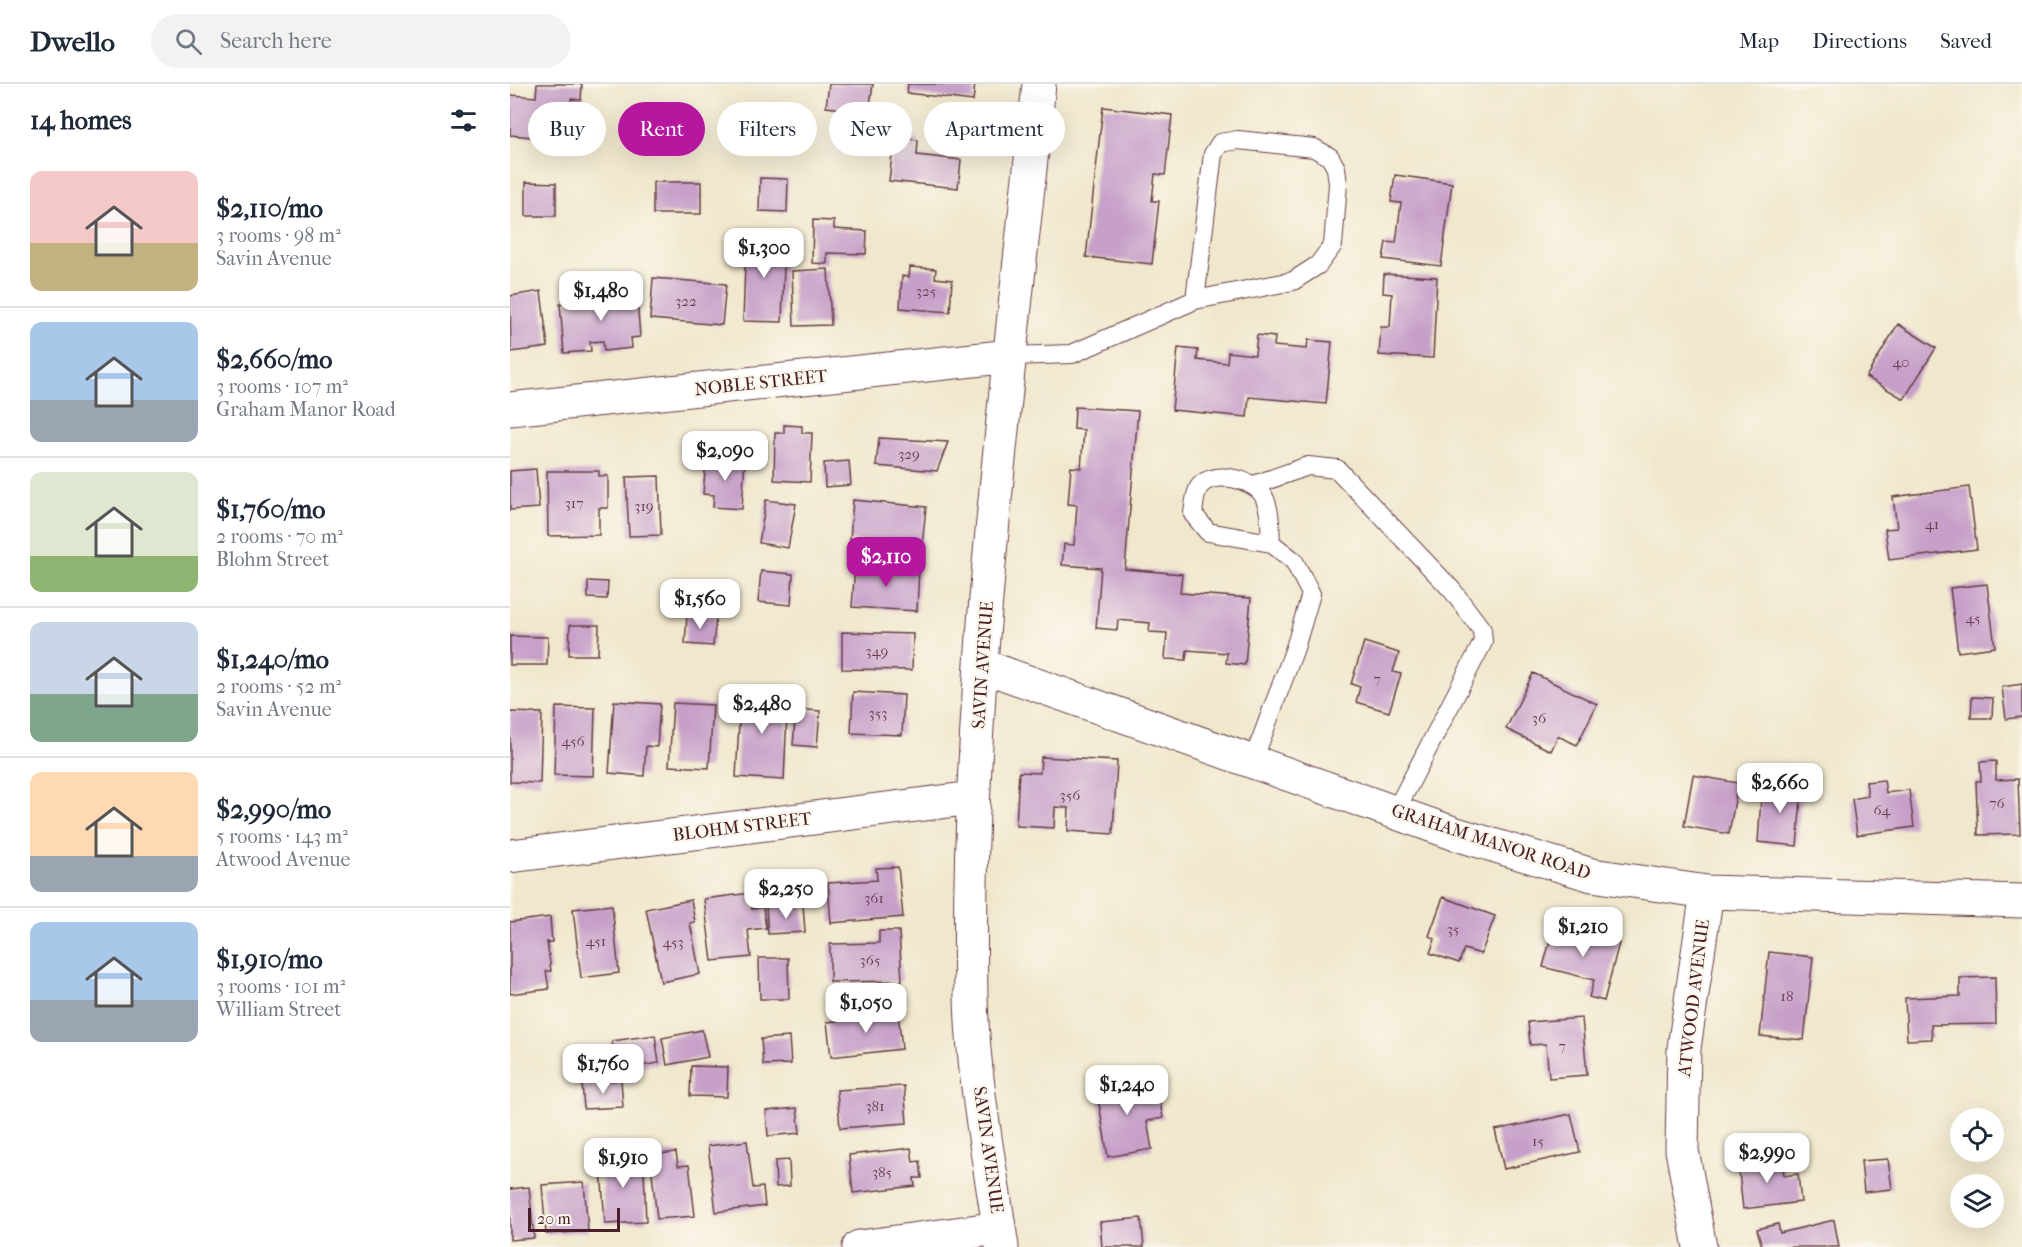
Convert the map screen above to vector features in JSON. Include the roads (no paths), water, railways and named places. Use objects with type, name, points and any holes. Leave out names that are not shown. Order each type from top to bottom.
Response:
[{"type":"street","name":"SAVIN AVENUE","points":[[1000,1237],[979,1100],[971,999],[974,798],[983,666],[1011,356],[1039,84]]},
{"type":"street","name":"NOBLE STREET","points":[[510,409],[1011,356]]},
{"type":"street","name":"GRAHAM MANOR ROAD","points":[[983,666],[1453,833],[1592,875],[1707,892],[2022,901]]},
{"type":"street","name":"BLOHM STREET","points":[[510,856],[974,798]]},
{"type":"street","name":"ATWOOD AVENUE","points":[[1700,1247],[1682,1150],[1684,1048],[1707,892]]},
{"type":"street","points":[[859,1247],[1000,1237]]},
{"type":"lane","points":[[1011,356],[1072,354],[1195,300],[1293,281],[1318,265],[1333,245],[1338,184],[1336,168],[1330,157],[1314,148],[1238,140],[1220,143],[1213,154],[1195,300]]},
{"type":"lane","points":[[1254,485],[1308,466],[1337,469],[1452,590],[1482,630],[1483,642],[1395,812]]},
{"type":"lane","points":[[1253,761],[1295,648],[1311,594],[1294,561],[1271,543],[1208,532],[1193,514],[1198,488],[1205,481],[1222,477],[1254,485],[1264,495],[1270,516],[1271,543]]}]
